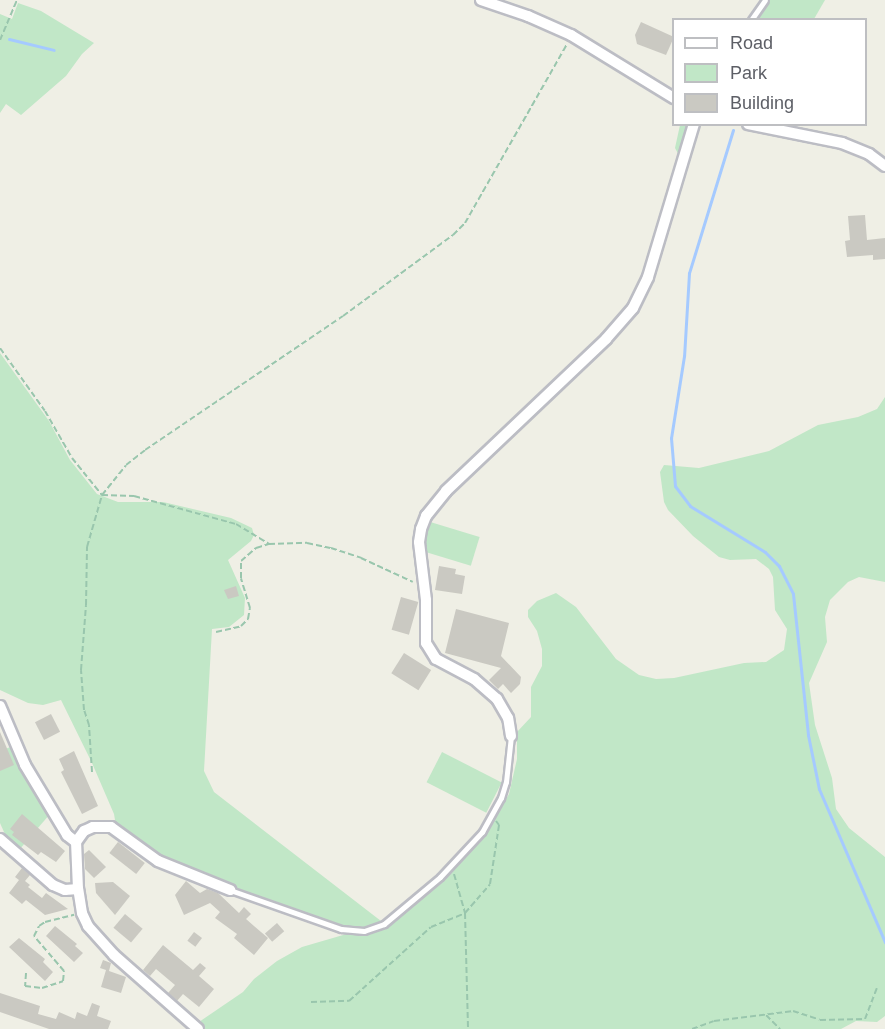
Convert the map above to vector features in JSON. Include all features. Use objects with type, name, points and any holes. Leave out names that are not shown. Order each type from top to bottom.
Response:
[{"type":"street","points":[[481,0],[528,16],[571,35],[672,97]]},
{"type":"street","points":[[511,736],[508,718],[497,699],[474,679],[436,659],[430,653],[426,643],[424,587],[419,542],[426,516],[434,505],[606,339],[633,308],[648,277],[693,126]]},
{"type":"street","points":[[758,126],[842,143],[869,154],[885,166]]},
{"type":"street","points":[[0,706],[25,765],[67,835],[76,842]]},
{"type":"street","points":[[198,1029],[111,953],[88,926],[82,913],[78,890],[76,842],[84,831],[101,826],[111,827],[158,861],[231,890]]},
{"type":"street","points":[[0,839],[53,885],[65,890],[78,890]]},
{"type":"lane","points":[[752,18],[765,0]]},
{"type":"lane","points":[[231,890],[341,929],[364,931],[374,928],[393,917],[452,865],[492,816],[510,769],[511,736]]},
{"type":"path","points":[[0,40],[17,0]]},
{"type":"path","points":[[92,772],[89,725],[84,710],[81,670],[86,605],[87,547],[102,495],[126,465],[145,450],[343,316],[459,229],[469,216],[571,35]]},
{"type":"path","points":[[0,348],[45,411],[72,458],[102,495],[135,496],[236,524],[269,544]]},
{"type":"path","points":[[216,632],[241,626],[248,619],[250,608],[241,578],[240,561],[256,548],[269,544],[308,543],[331,548],[361,558],[424,587]]},
{"type":"path","points":[[311,1002],[349,1001],[431,927],[465,913],[490,884],[499,825],[492,816]]},
{"type":"path","points":[[452,865],[465,913],[468,1029]]},
{"type":"path","points":[[26,973],[25,986],[42,988],[63,981],[64,971],[36,941],[36,930],[45,922],[82,913]]},
{"type":"path","points":[[692,1029],[714,1021],[793,1011],[820,1020],[865,1019],[877,988]]},
{"type":"path","points":[[766,1015],[780,1029]]},
{"type":"green space","points":[[768,0],[825,0],[815,18],[755,18]]},
{"type":"green space","points":[[18,3],[41,11],[94,43],[82,54],[66,76],[21,115],[6,104],[0,113],[0,14],[12,19]]},
{"type":"green space","points":[[680,126],[691,126],[681,159],[675,148]]},
{"type":"green space","points":[[0,353],[49,421],[70,460],[97,494],[118,502],[163,502],[231,518],[252,528],[254,535],[251,541],[228,560],[245,598],[244,615],[229,627],[212,629],[204,771],[214,792],[381,921],[365,928],[331,924],[159,858],[116,826],[114,814],[92,763],[61,700],[43,705],[28,703],[0,690]]},
{"type":"green space","points":[[885,397],[885,582],[859,577],[848,582],[830,600],[825,617],[827,642],[809,683],[815,725],[832,778],[836,809],[849,828],[885,857],[885,1016],[877,1022],[856,1021],[841,1029],[202,1029],[196,1024],[243,992],[254,979],[277,961],[302,947],[350,933],[368,934],[389,925],[444,879],[483,838],[509,794],[517,759],[517,732],[531,717],[531,687],[542,666],[542,649],[537,631],[528,617],[528,610],[537,601],[556,593],[576,607],[616,659],[639,675],[656,679],[674,678],[744,663],[766,662],[784,650],[787,629],[775,610],[773,577],[769,569],[756,559],[730,560],[719,557],[693,536],[668,510],[664,502],[660,472],[664,465],[699,468],[769,451],[818,425],[858,417],[877,409]]},
{"type":"green space","points":[[427,521],[480,537],[471,566],[418,550]]},
{"type":"green space","points":[[13,746],[50,814],[19,850],[8,841],[0,823],[0,751]]},
{"type":"green space","points":[[442,752],[502,782],[486,813],[427,782]]},
{"type":"building","points":[[641,22],[672,36],[672,42],[666,55],[637,44],[635,35]]},
{"type":"building","points":[[865,215],[867,240],[885,238],[885,259],[873,260],[873,255],[847,257],[845,241],[850,240],[848,216]]},
{"type":"building","points":[[439,566],[456,569],[455,574],[465,576],[462,594],[435,590]]},
{"type":"building","points":[[236,586],[239,596],[228,599],[224,590]]},
{"type":"building","points":[[401,597],[418,602],[409,635],[392,630]]},
{"type":"building","points":[[456,609],[509,623],[501,656],[521,677],[520,684],[511,693],[503,684],[498,689],[489,680],[501,668],[445,653]]},
{"type":"building","points":[[404,653],[431,670],[418,690],[391,673]]},
{"type":"building","points":[[51,714],[60,732],[44,740],[35,722]]},
{"type":"building","points":[[0,732],[14,765],[0,771]]},
{"type":"building","points":[[74,751],[98,806],[82,814],[61,772],[64,770],[59,759]]},
{"type":"building","points":[[22,814],[65,851],[56,862],[41,852],[38,855],[12,835],[14,832],[10,829]]},
{"type":"building","points":[[118,842],[145,863],[136,874],[109,853]]},
{"type":"building","points":[[89,850],[106,867],[94,878],[85,869],[84,854]]},
{"type":"building","points":[[22,868],[30,875],[25,881],[30,885],[28,887],[42,898],[46,893],[68,909],[45,915],[26,900],[22,904],[9,893],[19,880],[15,877]]},
{"type":"building","points":[[186,881],[200,893],[207,889],[218,893],[239,913],[244,907],[251,914],[246,919],[268,938],[254,955],[234,938],[237,934],[215,918],[220,912],[210,903],[184,915],[175,895]]},
{"type":"building","points":[[113,882],[130,896],[115,915],[96,893],[95,883]]},
{"type":"building","points":[[125,914],[143,929],[131,943],[113,928]]},
{"type":"building","points":[[277,923],[284,931],[272,942],[265,933]]},
{"type":"building","points":[[55,926],[77,944],[75,946],[83,953],[74,962],[46,936]]},
{"type":"building","points":[[194,932],[202,938],[195,947],[187,941]]},
{"type":"building","points":[[19,938],[45,959],[43,962],[53,972],[45,981],[9,947]]},
{"type":"building","points":[[163,945],[193,970],[200,963],[206,968],[199,976],[214,989],[199,1007],[183,994],[177,1001],[168,993],[175,985],[156,969],[150,976],[143,970]]},
{"type":"building","points":[[103,960],[111,963],[109,971],[126,977],[121,993],[101,987],[106,970],[100,968]]},
{"type":"building","points":[[0,993],[40,1006],[38,1014],[56,1019],[59,1012],[75,1019],[77,1012],[87,1016],[92,1003],[100,1006],[97,1016],[111,1021],[108,1029],[49,1029],[0,1012]]},
{"type":"waterway","points":[[9,39],[54,50]]},
{"type":"waterway","points":[[733,130],[689,273],[684,356],[671,438],[675,486],[690,506],[765,552],[779,566],[793,594],[808,735],[819,789],[885,942]]}]
